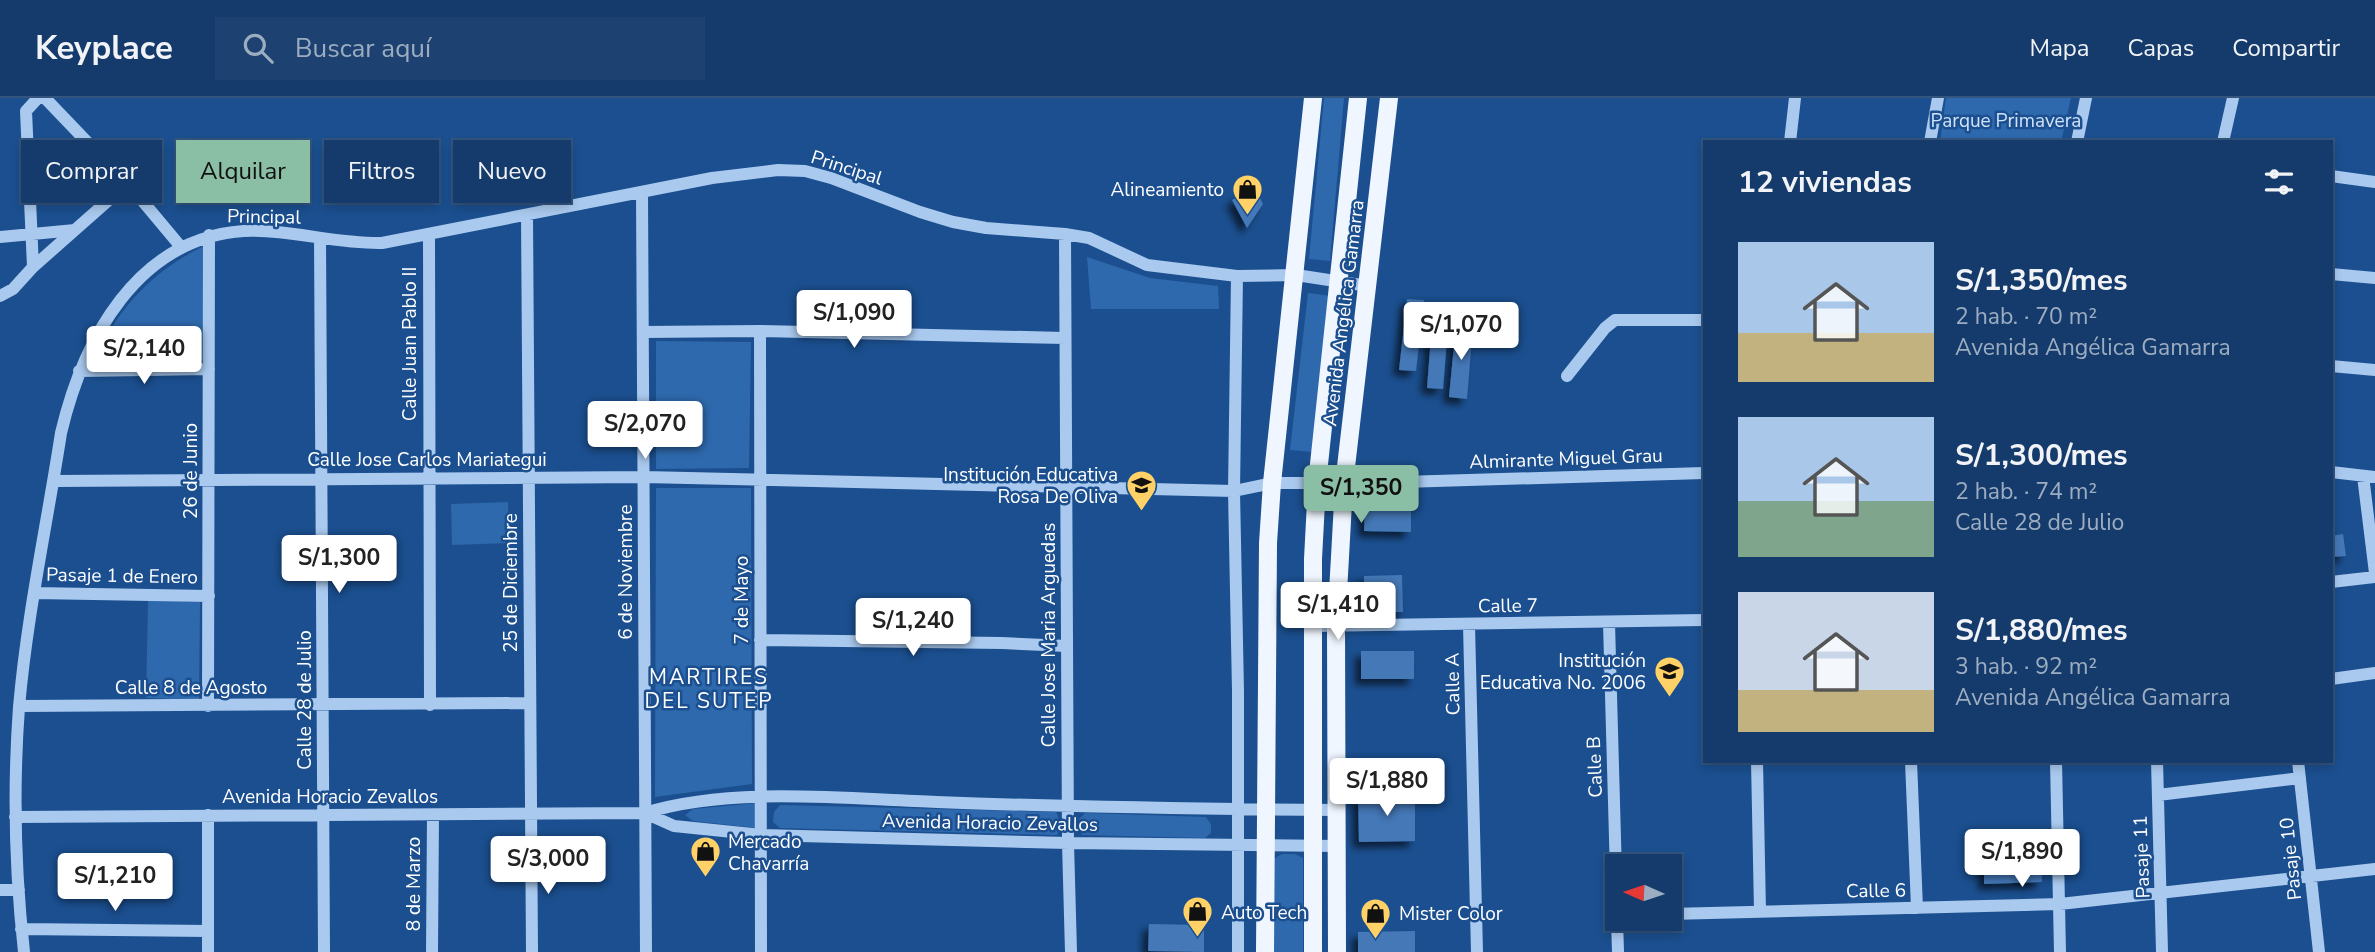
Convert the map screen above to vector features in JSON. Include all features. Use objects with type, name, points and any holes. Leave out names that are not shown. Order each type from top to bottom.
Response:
[{"type":"main road","points":[[1265,952],[1267,594],[1272,483],[1313,98]]},
{"type":"main road","name":"Avenida Angélica Gamarra","points":[[1313,952],[1312,626],[1317,482],[1358,98]]},
{"type":"main road","name":"Avenida Angélica Gamarra","points":[[1337,952],[1336,626],[1344,484],[1389,98]]},
{"type":"street","points":[[33,267],[26,111],[38,98]]},
{"type":"street","points":[[45,98],[135,192],[181,247]]},
{"type":"street","points":[[1790,140],[1795,98]]},
{"type":"street","points":[[1930,140],[1938,98]]},
{"type":"street","points":[[2077,140],[2086,98]]},
{"type":"street","points":[[2223,140],[2233,98]]},
{"type":"street","name":"Principal","points":[[24,952],[15,817],[20,706],[63,424],[79,371],[100,331],[124,297],[150,269],[181,247],[209,235],[259,232],[372,243],[429,235],[712,178],[778,170],[831,178],[953,222],[986,228],[1065,233],[1088,238],[1147,265],[1237,276],[1296,275],[1368,286]]},
{"type":"street","points":[[2333,176],[2375,182]]},
{"type":"street","name":"6 de Noviembre","points":[[642,192],[646,952]]},
{"type":"street","points":[[0,296],[13,289],[33,267],[105,203]]},
{"type":"street","name":"25 de Diciembre","points":[[527,215],[532,952]]},
{"type":"street","points":[[0,237],[75,230]]},
{"type":"street","name":"Calle Jose Maria Arguedas","points":[[1065,233],[1071,952]]},
{"type":"street","name":"26 de Junio","points":[[208,706],[209,235]]},
{"type":"street","name":"Calle Juan Pablo II","points":[[429,235],[429,705]]},
{"type":"street","name":"Calle 28 de Julio","points":[[320,238],[324,952]]},
{"type":"street","points":[[2333,274],[2375,278]]},
{"type":"street","points":[[1237,276],[1234,491],[1238,952]]},
{"type":"street","points":[[1567,376],[1605,328],[1615,320],[1703,320]]},
{"type":"street","points":[[643,332],[760,331],[1065,338]]},
{"type":"street","name":"7 de Mayo","points":[[760,331],[761,952]]},
{"type":"street","points":[[2333,366],[2375,370]]},
{"type":"street","points":[[79,371],[209,369]]},
{"type":"street","points":[[2333,472],[2369,477],[2375,575],[2333,582]]},
{"type":"street","name":"Almirante Miguel Grau","points":[[1344,484],[1703,473]]},
{"type":"street","name":"Calle Jose Carlos Mariategui","points":[[54,481],[644,477],[1234,491],[1272,483],[1344,484]]},
{"type":"street","name":"Pasaje 1 de Enero","points":[[36,593],[209,596]]},
{"type":"street","name":"Calle 7","points":[[1312,626],[1703,620]]},
{"type":"street","name":"Calle B","points":[[1609,623],[1615,854]]},
{"type":"street","name":"Calle A","points":[[1469,625],[1477,952]]},
{"type":"street","points":[[760,639],[1067,646]]},
{"type":"street","points":[[2333,679],[2375,673]]},
{"type":"street","name":"Calle 8 de Agosto","points":[[20,706],[530,703]]},
{"type":"street","points":[[1757,763],[1760,911]]},
{"type":"street","points":[[1911,763],[1917,908]]},
{"type":"street","points":[[2056,763],[2060,952]]},
{"type":"street","name":"Pasaje 11","points":[[2157,763],[2162,952]]},
{"type":"street","name":"Pasaje 10","points":[[2298,763],[2319,952]]},
{"type":"street","points":[[2158,795],[2300,778]]},
{"type":"street","name":"Avenida Horacio Zevallos","points":[[15,817],[645,813],[672,805],[760,797],[1068,807],[1336,810]]},
{"type":"street","name":"Avenida Horacio Zevallos","points":[[645,813],[674,826],[761,835],[1068,843],[1337,846]]},
{"type":"street","points":[[208,815],[208,952]]},
{"type":"street","name":"8 de Marzo","points":[[432,952],[433,816]]},
{"type":"street","name":"Calle 6","points":[[1682,914],[2060,904],[2375,869]]},
{"type":"street","points":[[0,890],[19,890]]},
{"type":"street","points":[[21,929],[208,931]]},
{"type":"street","points":[[1617,931],[1618,952]]},
{"type":"green space","points":[[1324,98],[1344,98],[1330,261],[1309,259]]},
{"type":"green space","name":"Parque Primavera","points":[[1946,98],[2071,98],[2061,140],[1940,140]]},
{"type":"green space","points":[[204,246],[203,360],[94,360],[114,324],[138,293],[168,267]]},
{"type":"green space","points":[[1087,257],[1150,278],[1218,286],[1219,309],[1091,309]]},
{"type":"green space","points":[[1308,293],[1331,296],[1313,452],[1290,450]]},
{"type":"green space","points":[[656,341],[751,342],[749,468],[656,469]]},
{"type":"green space","points":[[656,488],[751,488],[752,784],[655,797]]},
{"type":"green space","points":[[508,502],[509,543],[452,545],[451,504]]},
{"type":"green space","points":[[148,600],[200,602],[199,700],[146,698]]},
{"type":"green space","points":[[757,803],[756,828],[693,821],[685,815],[693,809]]},
{"type":"green space","points":[[780,805],[1056,812],[1059,826],[1057,835],[780,828],[773,822],[774,812]]},
{"type":"green space","points":[[1085,813],[1206,817],[1211,824],[1211,833],[1205,838],[1082,835],[1079,819]]},
{"type":"green space","points":[[1282,854],[1295,854],[1303,858],[1303,952],[1274,952],[1274,859]]},
{"type":"building","name":"Alineamiento","points":[[1255,188],[1263,204],[1247,228],[1232,200]]},
{"type":"building","points":[[1407,299],[1424,300],[1416,371],[1399,370]]},
{"type":"building","points":[[1456,325],[1473,326],[1467,399],[1449,397]]},
{"type":"building","points":[[1431,336],[1447,338],[1443,389],[1427,388]]},
{"type":"building","points":[[1365,500],[1411,501],[1411,532],[1364,531]]},
{"type":"building","points":[[2343,534],[2346,556],[2333,557],[2333,536]]},
{"type":"building","points":[[1402,575],[1403,612],[1364,612],[1364,576]]},
{"type":"building","points":[[1361,651],[1414,651],[1414,679],[1361,679]]},
{"type":"building","points":[[1415,795],[1415,841],[1359,842],[1358,796]]},
{"type":"building","points":[[2041,844],[2042,882],[1984,884],[1984,845]]},
{"type":"building","points":[[1149,924],[1204,925],[1204,952],[1148,951]]},
{"type":"building","points":[[1415,931],[1415,952],[1358,952],[1358,932]]},
{"type":"place","name":"Alineamiento","points":[[1247,216]]},
{"type":"place","name":"Institución Educativa Rosa De Oliva","points":[[1141,512]]},
{"type":"place","name":"Institución Educativa No. 2006","points":[[1669,698]]},
{"type":"place","name":"Mercado Chavarría","points":[[705,879]]},
{"type":"place","name":"Auto Tech","points":[[1198,939]]},
{"type":"place","name":"Mister Color","points":[[1376,940]]},
{"type":"district","name":"MARTIRES DEL SUTEP","points":[[709,689]]}]
